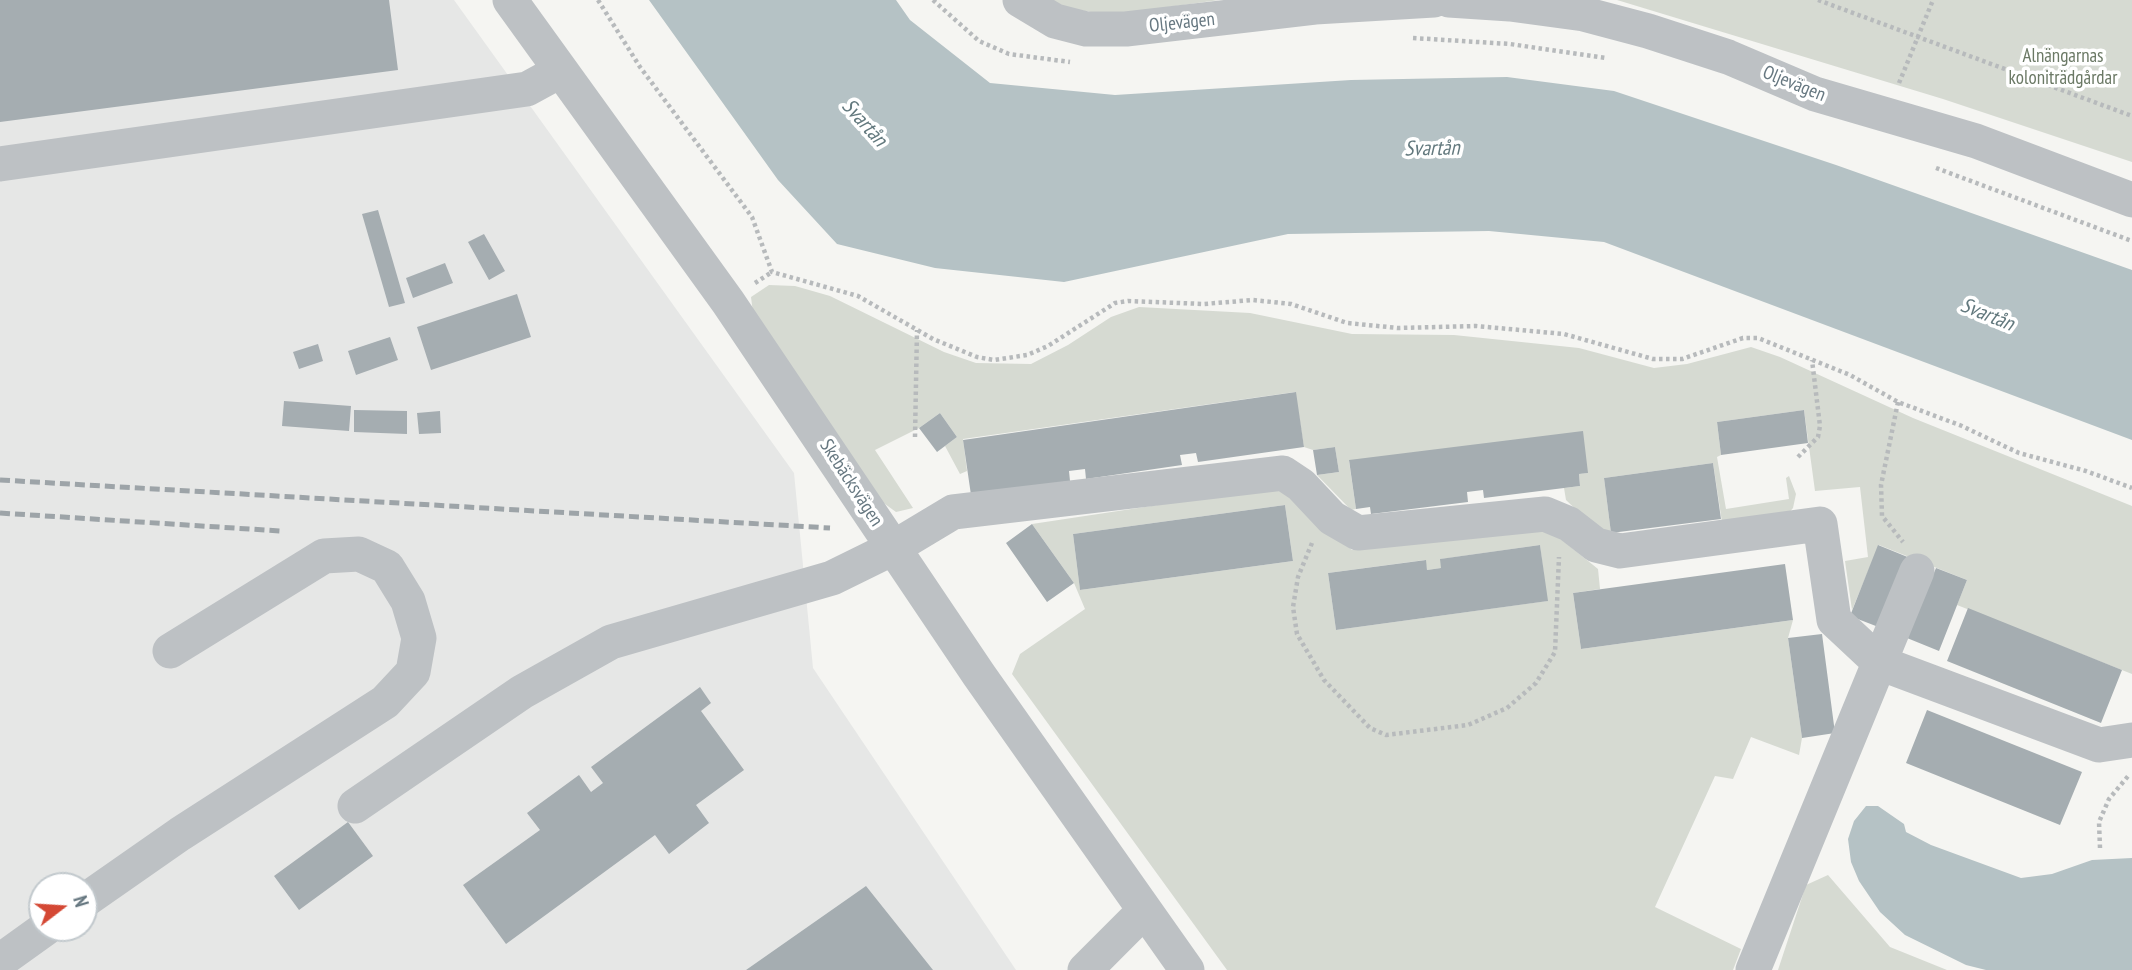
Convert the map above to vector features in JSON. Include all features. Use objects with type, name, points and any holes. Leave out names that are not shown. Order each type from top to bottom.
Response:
[{"type":"street","name":"Skebäcksvägen","points":[[510,0],[729,302],[893,548],[1187,970]]},
{"type":"street","name":"Oljevägen","points":[[1020,0],[1055,21],[1086,29],[1126,29],[1315,7],[1434,0]]},
{"type":"street","name":"Oljevägen","points":[[1450,0],[1510,4],[1572,13],[1648,31],[1728,57],[1815,94],[1976,141],[2132,200]]},
{"type":"street","points":[[0,164],[527,89],[560,71]]},
{"type":"street","points":[[355,806],[522,692],[611,642],[820,582],[893,548],[953,512],[1283,472],[1301,485],[1332,518],[1358,533],[1545,514],[1564,522],[1596,545],[1620,551],[1820,524],[1834,620],[1880,663],[2099,745],[2132,740]]},
{"type":"street","points":[[98,891],[180,834],[384,702],[413,672],[419,638],[408,601],[387,567],[359,554],[324,556],[170,651]]},
{"type":"street","points":[[1754,970],[1917,571]]},
{"type":"street","points":[[1085,970],[1144,911]]},
{"type":"street","points":[[0,961],[28,941]]},
{"type":"path","points":[[598,0],[640,67],[752,217],[772,272],[858,296],[967,354],[994,360],[1010,360],[1048,346],[1115,303],[1253,300],[1291,304],[1347,323],[1398,328],[1476,326],[1564,334],[1653,359],[1694,356],[1743,338],[1758,338],[1870,384],[1898,402],[1962,426],[2019,453],[2086,471],[2132,488]]},
{"type":"path","points":[[1818,0],[2132,116]]},
{"type":"path","points":[[1887,115],[1913,44],[1919,37],[1933,0]]},
{"type":"path","points":[[915,437],[917,329]]},
{"type":"path","points":[[1798,457],[1818,438],[1820,426],[1812,359]]},
{"type":"path","points":[[1898,402],[1881,485],[1882,516],[1890,529],[1917,558],[1917,571]]},
{"type":"path","points":[[1332,518],[1309,548],[1298,577],[1293,607],[1297,634],[1324,680],[1370,728],[1386,735],[1468,725],[1507,708],[1536,683],[1555,652],[1559,560],[1564,522]]},
{"type":"path","points":[[2100,848],[2099,822],[2109,799],[2127,779],[2132,768]]},
{"type":"shaded area","points":[[0,0],[454,0],[794,473],[813,668],[1016,970],[0,970]]},
{"type":"green space","points":[[1049,0],[1219,0],[1111,15],[1071,9]]},
{"type":"green space","name":"Alnängarnas koloniträdgårdar","points":[[1617,0],[2132,0],[2132,162],[1943,99]]},
{"type":"green space","points":[[769,285],[795,286],[830,296],[944,352],[976,363],[1031,364],[1068,345],[1111,317],[1139,307],[1250,313],[1352,334],[1454,335],[1579,348],[1654,368],[1687,364],[1751,347],[1780,357],[1913,418],[2132,506],[2132,674],[1957,605],[1967,580],[1879,545],[1852,610],[1845,561],[1868,557],[1860,487],[1815,491],[1804,410],[1717,422],[1721,455],[1717,457],[1726,509],[1789,499],[1786,478],[1789,476],[1796,494],[1793,508],[1788,514],[1722,522],[1713,463],[1604,478],[1611,533],[1593,526],[1566,500],[1564,488],[1580,486],[1579,474],[1588,473],[1349,461],[1356,509],[1351,510],[1317,475],[1339,472],[1335,447],[1313,450],[1304,447],[1295,392],[963,439],[967,471],[960,474],[945,446],[957,437],[940,413],[919,428],[875,450],[913,508],[896,512],[874,496],[754,321],[751,297]]},
{"type":"green space","points":[[1277,487],[1352,550],[1546,527],[1598,569],[1600,589],[1573,593],[1581,649],[1793,620],[1788,638],[1802,738],[1799,755],[1751,737],[1733,779],[1715,776],[1655,907],[1741,949],[1733,970],[1227,970],[1012,674],[1020,654],[1085,609],[1074,583],[1032,524]],"holes":[[[1285,505],[1293,561],[1080,590],[1073,534]],[[1540,545],[1547,601],[1336,630],[1328,573],[1425,560],[1427,570],[1441,568],[1441,559]]]},
{"type":"green space","points":[[1828,875],[1890,947],[1947,970],[1778,970],[1806,885]]},
{"type":"water","name":"Svartån","points":[[649,0],[896,0],[910,20],[990,83],[1115,95],[1351,80],[1507,77],[1614,91],[1836,165],[2132,270],[2132,440],[1604,242],[1489,231],[1288,234],[1064,282],[935,268],[837,244],[778,180]]},
{"type":"water","points":[[1866,806],[1878,806],[1904,824],[1906,832],[1931,845],[2021,878],[2052,874],[2092,860],[2132,858],[2132,970],[1986,970],[1966,965],[1905,935],[1880,912],[1859,881],[1851,862],[1848,839],[1854,821]]},
{"type":"building","points":[[0,0],[389,0],[398,70],[0,122]]},
{"type":"building","points":[[378,210],[405,303],[389,307],[362,214]]},
{"type":"building","points":[[484,234],[505,271],[489,280],[468,242]]},
{"type":"building","points":[[445,263],[453,283],[413,298],[406,278]]},
{"type":"building","points":[[517,294],[531,337],[431,370],[417,327]]},
{"type":"building","points":[[390,337],[398,360],[356,375],[348,351]]},
{"type":"building","points":[[318,344],[323,361],[299,369],[293,352]]},
{"type":"building","points":[[1296,392],[1304,447],[1198,462],[1196,453],[1180,455],[1182,465],[1086,479],[1085,469],[1069,471],[1070,481],[971,495],[963,440]]},
{"type":"building","points":[[284,401],[351,406],[349,431],[282,426]]},
{"type":"building","points":[[354,410],[407,411],[407,434],[354,432]]},
{"type":"building","points":[[1804,410],[1808,443],[1721,455],[1717,422]]},
{"type":"building","points":[[440,411],[441,433],[419,434],[417,413]]},
{"type":"building","points":[[940,413],[957,437],[937,452],[919,428]]},
{"type":"building","points":[[1583,431],[1588,473],[1579,474],[1580,486],[1484,498],[1483,490],[1467,492],[1468,502],[1371,514],[1370,507],[1356,509],[1349,460]]},
{"type":"building","points":[[1335,447],[1339,472],[1317,475],[1313,450]]},
{"type":"building","points":[[1713,463],[1721,519],[1611,533],[1604,478]]},
{"type":"building","points":[[1285,505],[1293,561],[1080,590],[1073,534]]},
{"type":"building","points":[[1032,524],[1074,583],[1047,602],[1006,543]]},
{"type":"building","points":[[1540,545],[1548,601],[1336,630],[1328,573],[1426,560],[1427,570],[1441,568],[1440,559]]},
{"type":"building","points":[[1878,545],[1910,558],[1881,628],[1850,616]]},
{"type":"building","points":[[1785,564],[1793,620],[1581,649],[1573,593]]},
{"type":"building","points":[[1936,568],[1967,580],[1939,651],[1907,638]]},
{"type":"building","points":[[1968,608],[2122,670],[2101,723],[1947,661]]},
{"type":"building","points":[[1822,634],[1835,733],[1802,738],[1788,638]]},
{"type":"building","points":[[700,687],[711,703],[701,711],[744,770],[696,805],[709,823],[669,854],[655,835],[506,944],[463,885],[540,830],[527,813],[579,775],[591,792],[603,783],[591,767]]},
{"type":"building","points":[[1927,710],[2082,772],[2060,825],[1906,763]]},
{"type":"building","points":[[348,822],[373,856],[299,910],[274,876]]},
{"type":"building","points":[[866,886],[933,970],[746,970]]},
{"type":"railway","points":[[0,480],[830,528]]},
{"type":"railway","points":[[0,513],[280,531]]}]
